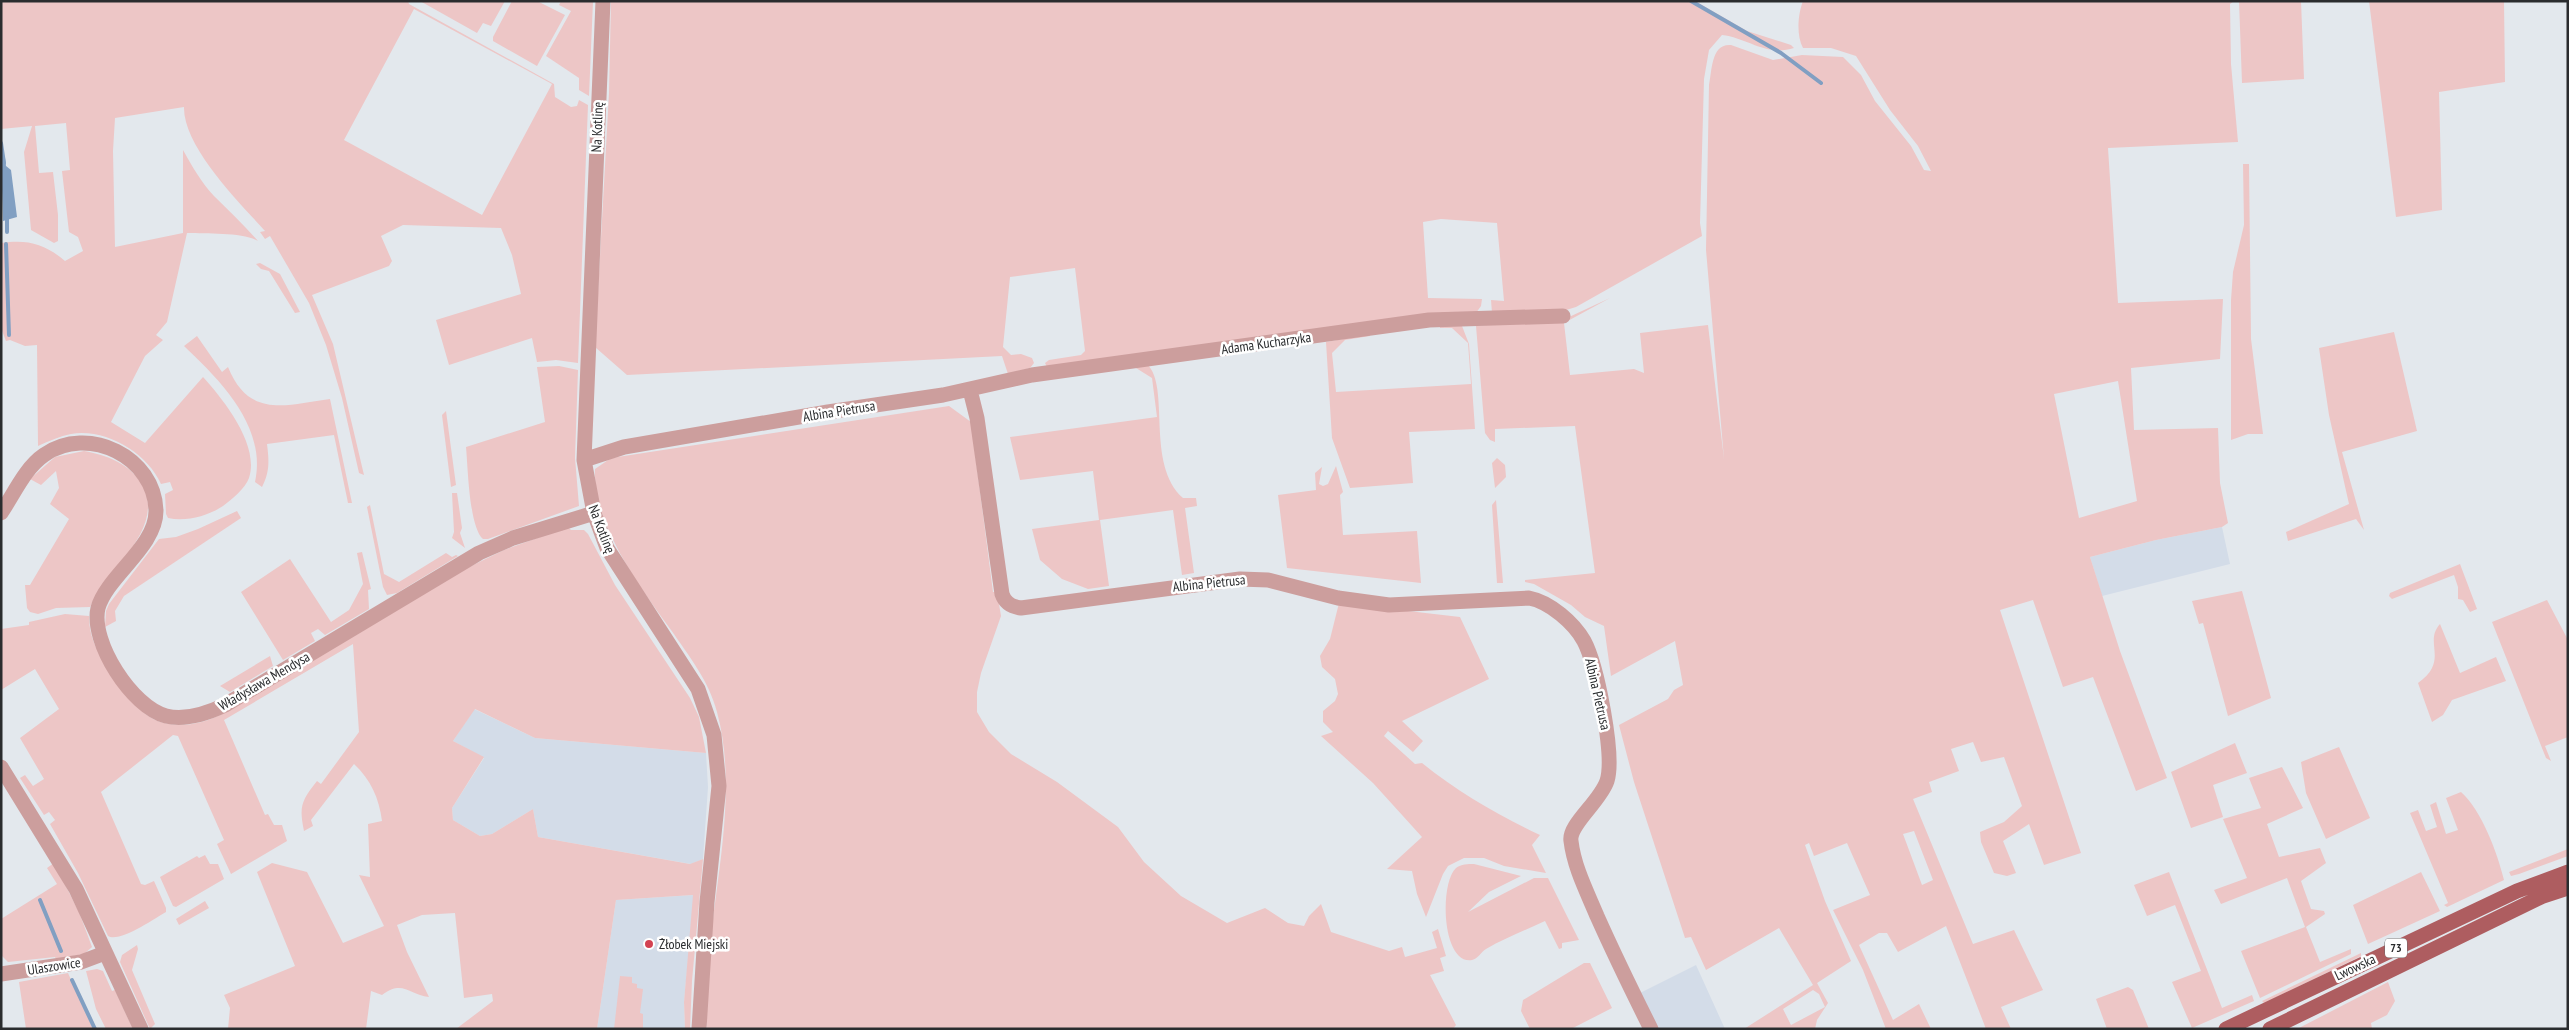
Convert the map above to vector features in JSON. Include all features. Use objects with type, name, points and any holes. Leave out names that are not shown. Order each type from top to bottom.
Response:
[{"type":"main road","name":"Lwowska","points":[[2226,1029],[2516,891],[2568,872]]},
{"type":"main road","name":"Lwowska","points":[[2270,1029],[2543,896],[2568,888]]},
{"type":"street","name":"Na Kotlinę","points":[[602,1],[584,460],[594,513],[612,558],[703,699],[714,735],[719,786],[707,902],[699,1029]]},
{"type":"street","name":"Adama Kucharzyka","points":[[970,390],[1032,374],[1429,320],[1563,316]]},
{"type":"street","name":"Albina Pietrusa","points":[[584,460],[616,449],[645,443],[970,390],[977,418],[1002,594],[1005,600],[1014,607],[1068,602],[1211,581],[1250,579],[1273,581],[1346,600],[1384,604],[1410,605],[1529,598],[1545,604],[1569,623],[1587,649],[1607,729],[1610,759],[1607,781],[1601,794],[1573,829],[1571,842],[1582,884],[1651,1029]]},
{"type":"street","name":"Władysława Mendysa","points":[[1,513],[37,461],[49,452],[62,446],[87,443],[102,445],[124,455],[142,470],[154,497],[154,522],[146,539],[99,604],[96,623],[102,646],[137,697],[156,712],[179,717],[200,714],[225,705],[480,553],[513,538],[594,513]]},
{"type":"street","points":[[1,767],[76,889],[141,1029]]},
{"type":"street","name":"Ulaszowice","points":[[1,974],[81,962],[105,953]]},
{"type":"shaded area","points":[[1,1],[408,1],[409,4],[554,84],[555,97],[571,107],[577,106],[579,100],[588,105],[578,363],[556,360],[537,362],[532,338],[449,365],[436,320],[521,294],[512,255],[501,228],[403,225],[381,236],[392,261],[389,266],[312,295],[333,344],[364,475],[359,473],[342,398],[326,345],[309,303],[270,236],[265,239],[260,232],[265,231],[228,190],[203,156],[186,123],[184,107],[115,118],[113,151],[115,247],[183,233],[183,150],[209,191],[258,241],[243,236],[187,233],[167,322],[156,335],[163,340],[145,356],[111,422],[145,443],[203,377],[238,423],[245,437],[251,465],[249,478],[245,486],[227,503],[211,513],[189,519],[168,518],[165,494],[173,490],[170,482],[161,484],[146,462],[124,445],[98,435],[84,433],[63,436],[38,446],[37,345],[25,346],[10,340],[6,341],[1,328],[1,243],[28,242],[36,244],[50,250],[65,261],[83,251],[78,237],[69,232],[62,171],[70,170],[66,123],[35,126],[39,173],[53,172],[58,215],[58,241],[54,243],[31,230],[24,152],[32,126],[1,129]],"holes":[[[414,9],[552,84],[482,215],[344,140]]]},
{"type":"shaded area","points":[[420,1],[505,1],[491,26],[483,23],[477,33]]},
{"type":"shaded area","points":[[512,1],[537,1],[565,15],[537,66],[493,41],[493,37]]},
{"type":"shaded area","points":[[561,1],[593,1],[589,96],[579,90],[579,78],[546,56],[571,11],[559,5]]},
{"type":"shaded area","points":[[611,1],[1695,1],[1747,31],[1791,45],[1794,48],[1784,50],[1766,49],[1722,35],[1709,50],[1704,79],[1700,223],[1702,236],[1576,307],[1563,311],[1492,313],[1491,300],[1504,301],[1497,223],[1441,219],[1423,222],[1428,298],[1482,299],[1481,306],[1476,313],[1047,367],[1045,363],[1049,360],[1081,355],[1085,351],[1075,268],[1010,277],[1003,347],[1011,355],[1021,354],[1032,358],[1034,363],[1030,368],[1008,374],[1002,356],[627,375],[595,347],[609,93]]},
{"type":"shaded area","points":[[1803,1],[2234,1],[2230,4],[2231,64],[2238,142],[2108,148],[2118,303],[2223,299],[2220,359],[2131,368],[2134,430],[2218,428],[2220,483],[2228,523],[2222,527],[2156,540],[2090,557],[2120,651],[2167,778],[2136,791],[2093,677],[2063,687],[2033,600],[2000,610],[2081,853],[2044,865],[2029,824],[2003,841],[2016,873],[2007,876],[1994,873],[1981,842],[1980,832],[2004,822],[2022,806],[2004,757],[1981,762],[1973,742],[1951,749],[1959,771],[1929,782],[1932,792],[1913,799],[1973,944],[2014,930],[2043,990],[2001,1007],[2011,1029],[1986,1029],[1946,926],[1898,952],[1887,933],[1879,933],[1859,945],[1893,1020],[1919,1004],[1931,1029],[1886,1029],[1863,970],[1833,910],[1870,895],[1847,843],[1814,856],[1809,843],[1805,845],[1825,901],[1851,961],[1817,983],[1828,1003],[1817,1020],[1815,1029],[1744,1029],[1813,985],[1779,928],[1706,970],[1691,937],[1685,938],[1634,782],[1619,725],[1668,699],[1674,690],[1683,685],[1675,641],[1611,676],[1604,626],[1585,617],[1571,605],[1534,584],[1525,582],[1525,580],[1595,573],[1575,426],[1495,429],[1495,442],[1490,440],[1485,433],[1476,326],[1569,317],[1610,298],[1564,323],[1570,375],[1634,369],[1644,373],[1640,333],[1708,325],[1724,459],[1706,250],[1709,85],[1716,53],[1720,48],[1731,45],[1773,60],[1802,55],[1843,57],[1861,75],[1875,101],[1911,146],[1924,170],[1931,171],[1918,146],[1890,110],[1856,56],[1831,48],[1803,48],[1799,37]],"holes":[[[2118,381],[2137,501],[2079,518],[2054,394]],[[1914,831],[1933,880],[1922,885],[1903,834]],[[1813,990],[1819,994],[1825,1007],[1791,1025],[1783,1009]]]},
{"type":"shaded area","points":[[2239,1],[2301,1],[2304,79],[2242,83]]},
{"type":"shaded area","points":[[2369,1],[2504,1],[2505,82],[2439,92],[2442,210],[2396,217]]},
{"type":"shaded area","points":[[2243,164],[2249,164],[2251,339],[2263,434],[2248,434],[2231,440],[2231,300],[2233,272],[2244,225]]},
{"type":"shaded area","points":[[260,263],[280,274],[300,312],[295,313],[269,271],[261,269],[256,264]]},
{"type":"shaded area","points":[[1440,325],[1462,326],[1469,344],[1475,429],[1409,432],[1413,483],[1350,488],[1332,438],[1326,342],[1370,334],[1370,336],[1345,340],[1332,353],[1336,392],[1471,384],[1468,343],[1452,328],[1440,328]]},
{"type":"shaded area","points":[[2394,332],[2417,431],[2342,452],[2364,530],[2356,519],[2288,541],[2286,532],[2349,504],[2329,415],[2319,348]]},
{"type":"shaded area","points":[[197,336],[222,372],[228,367],[237,384],[247,395],[258,402],[270,405],[284,405],[330,399],[352,503],[348,503],[334,435],[267,444],[268,471],[262,487],[255,482],[257,462],[254,442],[248,424],[226,390],[184,346]]},
{"type":"shaded area","points":[[1147,364],[1154,375],[1157,390],[1161,447],[1165,466],[1172,483],[1183,498],[1196,498],[1197,506],[1185,508],[1194,573],[1182,575],[1173,510],[1100,520],[1109,586],[1088,589],[1062,579],[1040,560],[1032,529],[1099,520],[1093,471],[1020,480],[1010,437],[1157,417],[1152,378],[1136,368]]},
{"type":"shaded area","points":[[559,366],[578,370],[575,458],[579,506],[488,539],[483,539],[478,532],[472,510],[466,447],[545,422],[537,367]]},
{"type":"shaded area","points":[[949,406],[971,422],[993,592],[997,592],[1001,616],[981,673],[977,692],[977,712],[989,732],[1011,754],[1057,782],[1118,827],[1144,862],[1181,896],[1227,923],[1265,908],[1288,923],[1304,926],[1309,916],[1321,904],[1331,932],[1389,951],[1402,947],[1405,957],[1437,948],[1432,932],[1438,929],[1446,956],[1440,958],[1444,971],[1430,975],[1456,1025],[1453,1029],[707,1029],[709,950],[720,869],[726,789],[724,750],[717,712],[709,690],[698,669],[635,579],[619,552],[599,504],[595,483],[595,469],[611,458]]},
{"type":"shaded area","points":[[446,411],[456,485],[451,487],[442,415]]},
{"type":"shaded area","points":[[84,451],[115,460],[134,474],[140,481],[147,497],[147,514],[142,530],[90,607],[56,608],[38,614],[30,612],[27,608],[25,585],[30,585],[69,519],[50,504],[59,488],[56,471],[41,485],[30,479],[55,457]]},
{"type":"shaded area","points":[[1497,458],[1505,465],[1506,477],[1495,488],[1492,463]]},
{"type":"shaded area","points":[[1336,466],[1343,492],[1340,495],[1343,535],[1417,531],[1421,583],[1287,568],[1278,495],[1316,490],[1315,473],[1322,467],[1319,484],[1323,486],[1328,484]]},
{"type":"shaded area","points":[[452,493],[457,493],[462,528],[460,533],[465,548],[452,538],[454,532]]},
{"type":"shaded area","points":[[1496,500],[1503,583],[1497,583],[1492,505]]},
{"type":"shaded area","points":[[370,505],[384,574],[399,582],[446,553],[452,557],[458,556],[397,593],[387,595],[383,587],[367,507]]},
{"type":"shaded area","points":[[237,511],[241,518],[124,596],[115,611],[116,621],[105,627],[106,611],[109,604],[159,539],[176,537]]},
{"type":"shaded area","points":[[568,527],[571,530],[584,530],[588,534],[615,585],[690,698],[699,717],[706,753],[535,738],[475,709],[453,741],[484,757],[452,808],[453,820],[480,836],[492,834],[533,809],[538,837],[690,864],[703,859],[692,981],[690,1029],[685,1029],[684,1002],[693,895],[616,900],[597,1029],[456,1029],[493,1001],[492,994],[464,998],[455,913],[422,915],[397,925],[407,952],[429,997],[401,988],[389,990],[382,995],[371,991],[366,1029],[228,1029],[230,1008],[224,995],[295,966],[257,872],[272,863],[307,872],[343,943],[384,926],[359,875],[370,877],[368,824],[382,821],[376,797],[365,776],[354,764],[311,820],[313,826],[304,831],[302,816],[303,804],[308,794],[317,781],[321,784],[359,732],[353,644],[224,720],[265,815],[268,814],[274,825],[282,825],[287,841],[231,874],[217,844],[224,840],[178,736],[173,735],[101,792],[141,884],[145,885],[154,881],[166,908],[166,912],[137,929],[120,936],[108,936],[78,873],[50,824],[55,820],[49,812],[44,815],[20,778],[25,775],[33,786],[44,779],[20,738],[59,709],[35,669],[1,690],[1,629],[29,625],[29,622],[65,614],[89,616],[91,634],[98,650],[138,707],[149,717],[159,721],[179,725],[190,724],[220,715],[467,568],[504,550]]},
{"type":"shaded area","points":[[2222,527],[2230,564],[2102,596],[2090,557],[2156,540]]},
{"type":"shaded area","points":[[362,552],[371,589],[368,590],[369,609],[325,635],[318,629],[311,633],[315,641],[283,660],[241,592],[290,559],[331,622],[349,610],[363,584],[357,553]]},
{"type":"shaded area","points":[[2460,564],[2477,609],[2470,612],[2463,600],[2458,599],[2458,587],[2454,575],[2392,599],[2389,596],[2390,593]]},
{"type":"shaded area","points":[[2242,591],[2271,698],[2228,716],[2203,623],[2199,624],[2192,601]]},
{"type":"shaded area","points":[[2547,600],[2568,640],[2568,737],[2545,746],[2551,761],[2546,758],[2492,622]]},
{"type":"shaded area","points":[[1339,603],[1460,617],[1489,679],[1402,721],[1423,741],[1413,752],[1388,731],[1384,736],[1415,764],[1422,763],[1479,803],[1540,835],[1532,845],[1546,873],[1504,866],[1484,858],[1464,858],[1448,866],[1426,917],[1417,894],[1412,871],[1387,869],[1422,837],[1373,783],[1321,736],[1333,732],[1323,722],[1323,711],[1335,701],[1338,694],[1335,679],[1322,667],[1320,656],[1330,639]]},
{"type":"shaded area","points":[[2440,624],[2460,673],[2496,657],[2506,681],[2452,700],[2443,715],[2432,722],[2418,683],[2433,667],[2435,659],[2435,631]]},
{"type":"shaded area","points":[[270,656],[273,666],[230,692],[220,686]]},
{"type":"shaded area","points":[[474,709],[535,738],[706,753],[708,787],[703,859],[691,864],[538,837],[533,809],[492,834],[480,836],[453,820],[452,808],[484,758],[453,741]]},
{"type":"shaded area","points":[[2235,743],[2247,773],[2213,785],[2223,817],[2191,828],[2171,772]]},
{"type":"shaded area","points":[[2339,747],[2370,818],[2326,839],[2306,793],[2301,762]]},
{"type":"shaded area","points":[[2282,767],[2303,808],[2267,824],[2279,857],[2320,848],[2326,863],[2301,881],[2311,909],[2324,911],[2325,914],[2306,927],[2320,962],[2351,949],[2351,954],[2260,998],[2241,951],[2305,927],[2287,878],[2221,904],[2214,890],[2247,878],[2223,819],[2261,808],[2249,778]]},
{"type":"shaded area","points":[[2461,792],[2476,810],[2488,833],[2504,880],[2447,907],[2444,905],[2448,903],[2410,813],[2418,810],[2426,831],[2437,827],[2430,805],[2436,802],[2446,834],[2458,830],[2446,798]]},
{"type":"shaded area","points":[[2568,849],[2568,856],[2519,874],[2511,876],[2509,872]]},
{"type":"shaded area","points":[[205,855],[210,864],[218,864],[224,879],[176,907],[173,906],[160,877],[197,856],[199,858]]},
{"type":"shaded area","points":[[54,863],[79,912],[92,947],[84,954],[56,959],[55,957],[8,962],[1,955],[1,919],[57,884],[47,868]]},
{"type":"shaded area","points":[[1474,864],[1521,876],[1489,892],[1468,912],[1534,878],[1548,878],[1579,940],[1562,943],[1562,948],[1559,949],[1545,921],[1493,945],[1472,960],[1462,958],[1454,950],[1449,937],[1446,922],[1447,890],[1456,868],[1462,865]]},
{"type":"shaded area","points":[[2169,872],[2222,1008],[2252,995],[2254,1001],[2192,1028],[2172,982],[2201,971],[2175,905],[2147,916],[2134,885]]},
{"type":"shaded area","points":[[2421,872],[2440,911],[2368,944],[2353,905]]},
{"type":"shaded area","name":"Żłobek Miejski","points":[[694,895],[684,1002],[685,1029],[597,1029],[616,900]]},
{"type":"shaded area","points":[[205,901],[209,908],[179,925],[176,919]]},
{"type":"shaded area","points":[[137,945],[138,949],[132,970],[155,1024],[150,1029],[120,962],[122,955]]},
{"type":"shaded area","points":[[2361,953],[2361,956],[2347,963],[2264,1003],[2262,1001]]},
{"type":"shaded area","points":[[1584,963],[1590,963],[1612,1008],[1571,1029],[1530,1029],[1521,1011],[1523,1000]]},
{"type":"shaded area","points":[[1696,965],[1725,1029],[1655,1029],[1638,994]]},
{"type":"shaded area","points":[[97,969],[103,971],[112,991],[115,990],[133,1029],[106,1029],[96,1009],[86,971]]},
{"type":"shaded area","points":[[68,973],[93,1029],[26,1029],[19,982]]},
{"type":"shaded area","points":[[620,976],[632,977],[632,983],[637,984],[637,988],[643,989],[640,1013],[643,1014],[643,1029],[614,1029]]},
{"type":"shaded area","points":[[2388,982],[2395,1001],[2387,1015],[2371,1023],[2372,1029],[2297,1029]]},
{"type":"shaded area","points":[[2128,987],[2133,990],[2149,1029],[2107,1029],[2096,999]]},
{"type":"water","points":[[5,158],[6,166],[11,170],[17,217],[3,221],[1,159]]},
{"type":"waterway","points":[[1691,1],[1781,53],[1821,83]]},
{"type":"waterway","points":[[1,143],[4,163]]},
{"type":"waterway","points":[[7,218],[7,232]]},
{"type":"waterway","points":[[6,244],[9,335]]},
{"type":"waterway","points":[[40,900],[61,951]]},
{"type":"waterway","points":[[72,980],[95,1029]]},
{"type":"place","name":"Żłobek Miejski","points":[[649,944]]}]
